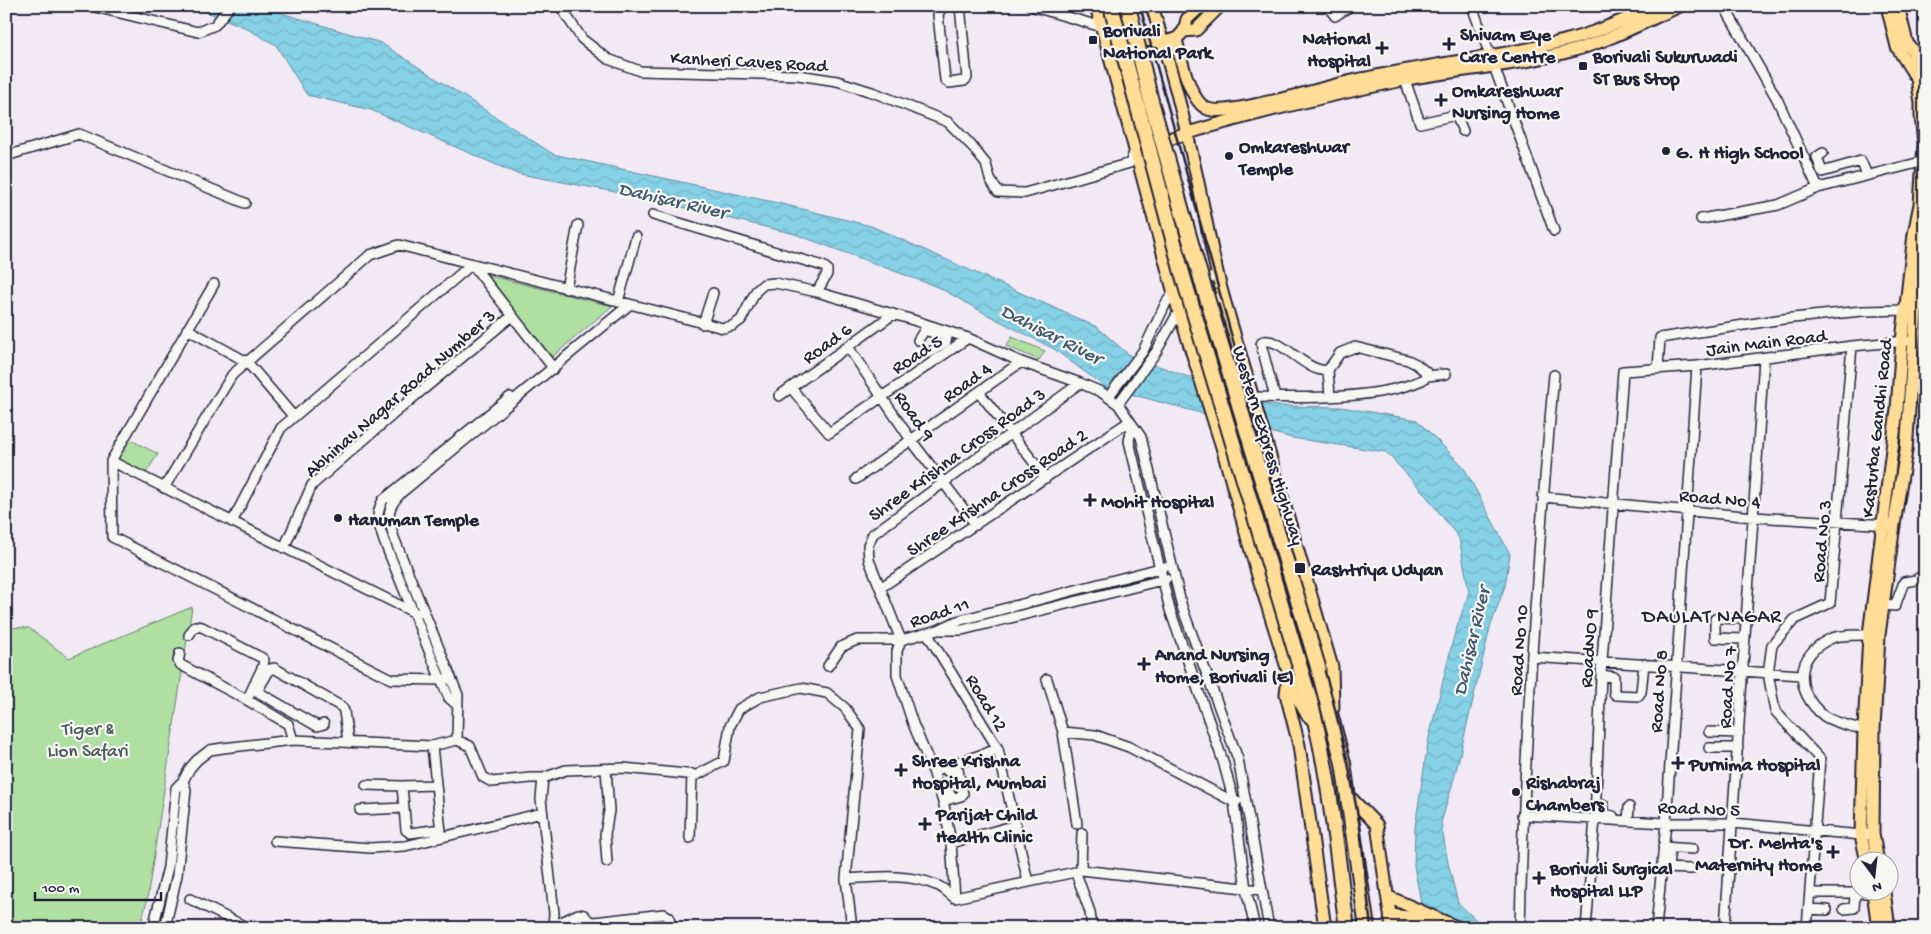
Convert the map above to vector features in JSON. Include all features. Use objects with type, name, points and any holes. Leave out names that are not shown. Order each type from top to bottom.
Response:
[{"type":"highway","name":"Western Express Highway","points":[[1111,6],[1182,273],[1295,674],[1316,723],[1329,795],[1347,928]]},
{"type":"highway","name":"Western Express Highway","points":[[1128,6],[1151,101],[1196,261],[1333,721],[1348,795],[1367,928]]},
{"type":"main road","points":[[1096,6],[1179,311],[1222,447],[1258,576],[1295,674],[1286,694],[1299,745],[1325,928]]},
{"type":"main road","points":[[1152,6],[1186,133],[1223,296],[1332,667],[1333,721]]},
{"type":"main road","points":[[1201,6],[1187,19],[1180,35],[1181,60],[1193,94],[1200,105],[1209,110],[1221,110],[1274,101],[1365,78],[1571,51],[1609,38],[1641,14],[1656,6]]},
{"type":"main road","points":[[1164,47],[1180,35],[1196,30],[1220,6]]},
{"type":"main road","points":[[1641,14],[1680,6]]},
{"type":"main road","name":"Kasturba Gandhi Road","points":[[1874,635],[1882,605],[1893,440],[1921,235],[1920,204],[1924,162],[1922,102],[1917,79],[1887,6]]},
{"type":"main road","name":"Kasturba Gandhi Road","points":[[1898,6],[1902,45]]},
{"type":"main road","points":[[1102,27],[1164,47]]},
{"type":"main road","name":"Kasturba Gandhi Road","points":[[1902,45],[1913,51],[1925,81]]},
{"type":"main road","points":[[1169,64],[1181,60]]},
{"type":"main road","points":[[1135,149],[1186,133],[1277,109],[1494,61]]},
{"type":"main road","name":"Kasturba Gandhi Road","points":[[1865,852],[1861,835],[1874,635],[1888,524],[1907,443],[1908,341]]},
{"type":"main road","points":[[1194,361],[1251,395]]},
{"type":"main road","points":[[1893,440],[1907,443]]},
{"type":"main road","name":"Kasturba Gandhi Road","points":[[1869,730],[1877,852]]},
{"type":"main road","points":[[1348,795],[1377,825],[1392,928]]},
{"type":"main road","points":[[1389,897],[1408,911],[1438,928]]},
{"type":"main road","points":[[1878,902],[1878,928]]},
{"type":"main road","points":[[1880,902],[1889,928]]},
{"type":"main road","points":[[1391,915],[1408,911],[1459,928]]},
{"type":"street","points":[[92,6],[198,32],[215,25],[230,6]]},
{"type":"street","name":"Kanheri Caves Road","points":[[560,6],[582,39],[608,59],[640,71],[798,75],[837,81],[875,93],[948,122],[970,144],[986,164],[990,179],[998,192],[1025,193],[1130,163],[1135,149]]},
{"type":"street","points":[[933,6],[934,25]]},
{"type":"street","points":[[942,6],[938,15],[945,80],[949,83],[964,81],[966,78],[960,6]]},
{"type":"street","points":[[1031,6],[1102,27]]},
{"type":"street","points":[[1328,6],[1335,16],[1352,6]]},
{"type":"street","points":[[1472,6],[1494,61],[1554,231]]},
{"type":"street","points":[[1724,6],[1777,100],[1818,188]]},
{"type":"street","points":[[1405,80],[1420,123],[1456,115],[1463,131]]},
{"type":"street","points":[[6,156],[79,134],[245,203]]},
{"type":"street","points":[[1823,153],[1817,157],[1822,172],[1861,161],[1867,175]]},
{"type":"street","points":[[1701,219],[1778,205],[1818,188],[1924,162]]},
{"type":"street","points":[[653,215],[823,266],[827,269],[827,274],[817,292]]},
{"type":"street","points":[[566,289],[578,225]]},
{"type":"street","points":[[457,740],[458,694],[452,677],[384,541],[377,518],[378,510],[383,500],[442,457],[624,304],[636,237]]},
{"type":"street","points":[[164,488],[232,375],[370,255],[399,245],[723,328],[732,326],[742,320],[756,291],[764,284],[775,282],[892,314],[947,337],[941,350],[929,353]]},
{"type":"street","points":[[472,264],[552,366]]},
{"type":"street","points":[[232,522],[281,428],[472,264]]},
{"type":"street","points":[[1109,396],[1145,346],[1166,303],[1174,292],[1218,275]]},
{"type":"street","points":[[214,284],[111,462],[112,537],[391,679],[441,680],[452,677]]},
{"type":"street","points":[[703,324],[713,293]]},
{"type":"street","points":[[1118,404],[1156,352],[1179,311],[1223,296]]},
{"type":"street","points":[[1658,368],[1660,338],[1783,319],[1912,310]]},
{"type":"street","name":"Road 6","points":[[779,396],[892,314]]},
{"type":"street","name":"Abhinav Nagar Road Number 3","points":[[284,548],[312,485],[397,411],[512,316]]},
{"type":"street","points":[[926,328],[968,338],[1021,362],[1080,383],[1109,396],[1118,404],[1141,437],[1182,607],[1238,759],[1268,928]]},
{"type":"street","points":[[918,340],[926,328]]},
{"type":"street","points":[[187,329],[247,362],[294,417]]},
{"type":"street","name":"Road 5","points":[[791,388],[829,433],[941,350],[968,338]]},
{"type":"street","points":[[1275,397],[1261,344],[1263,341],[1273,341],[1320,370],[1328,370]]},
{"type":"street","name":"Jain Main Road","points":[[1623,371],[1697,366],[1852,346],[1908,341]]},
{"type":"street","name":"Road No 3","points":[[1807,928],[1820,759],[1775,711],[1768,673],[1772,644],[1795,619],[1830,603],[1852,346]]},
{"type":"street","name":"Road 9","points":[[848,347],[912,440],[976,524]]},
{"type":"street","points":[[1330,396],[1328,370],[1340,353],[1354,347],[1416,364],[1425,370],[1426,376]]},
{"type":"street","name":"Road No 7","points":[[1725,928],[1737,733],[1743,671],[1743,639],[1754,516],[1764,358]]},
{"type":"street","name":"Road 4","points":[[856,479],[1021,362]]},
{"type":"street","name":"Road No 8","points":[[1656,928],[1667,847],[1666,823],[1675,666],[1697,366]]},
{"type":"street","name":"RoadNO 9","points":[[1586,928],[1600,809],[1601,675],[1623,371]]},
{"type":"street","points":[[1251,395],[1275,397],[1330,396],[1401,388],[1422,380],[1426,376],[1446,374]]},
{"type":"street","name":"Road No 10","points":[[1520,928],[1522,815],[1543,497],[1554,375]]},
{"type":"street","name":"Shree Krishna Cross Road 3","points":[[901,640],[869,560],[868,545],[873,534],[1080,383]]},
{"type":"street","points":[[978,392],[1046,478]]},
{"type":"street","points":[[1131,424],[1129,441],[1170,610],[1223,761],[1234,802],[1246,889],[1255,928]]},
{"type":"street","name":"Shree Krishna Cross Road 2","points":[[880,588],[1131,424]]},
{"type":"street","points":[[111,462],[284,548],[420,612],[441,680],[449,698],[457,705]]},
{"type":"street","name":"Road No 4","points":[[1543,497],[1754,516],[1888,524]]},
{"type":"street","name":"Road 11","points":[[955,898],[947,800],[914,724],[897,675],[897,651],[901,640],[938,630],[957,621],[1172,565]]},
{"type":"street","points":[[1882,605],[1895,606],[1904,582],[1916,580],[1925,573]]},
{"type":"street","points":[[938,630],[962,630],[1175,577]]},
{"type":"street","points":[[1743,639],[1715,638],[1715,619],[1745,619]]},
{"type":"street","points":[[188,635],[192,627],[198,625],[264,660],[263,666],[246,700]]},
{"type":"street","name":"Road 12","points":[[927,633],[998,749],[1028,882]]},
{"type":"street","points":[[1869,730],[1825,717],[1807,698],[1801,675],[1808,654],[1833,637],[1874,635]]},
{"type":"street","points":[[828,666],[841,647],[857,640],[901,640]]},
{"type":"street","points":[[180,653],[178,661],[181,665],[288,724],[310,722]]},
{"type":"street","points":[[1532,657],[1801,675]]},
{"type":"street","points":[[1601,675],[1614,677],[1614,693],[1616,695],[1638,696],[1641,694],[1644,664]]},
{"type":"street","points":[[324,724],[319,726],[310,722],[258,692],[271,668],[342,708],[348,742]]},
{"type":"street","points":[[203,672],[216,680],[219,685]]},
{"type":"street","points":[[1047,679],[1063,732],[1077,824]]},
{"type":"street","points":[[300,683],[302,688],[317,696]]},
{"type":"street","points":[[154,928],[168,867],[176,788],[183,781],[190,768],[210,750],[293,740],[432,746],[457,740],[470,746],[483,777],[492,782],[543,778],[566,770],[623,768],[697,774],[724,761],[730,726],[738,708],[760,697],[801,688],[827,693],[845,708],[860,729],[846,879],[852,928]]},
{"type":"street","points":[[288,724],[293,740]]},
{"type":"street","points":[[1063,732],[1095,735],[1129,747],[1234,802],[1246,800]]},
{"type":"street","points":[[1710,732],[1737,733]]},
{"type":"street","points":[[432,746],[442,833]]},
{"type":"street","points":[[1709,748],[1736,748]]},
{"type":"street","points":[[933,771],[998,749]]},
{"type":"street","points":[[606,769],[609,811],[605,834],[607,862]]},
{"type":"street","points":[[947,771],[958,770],[963,794],[947,800],[948,787]]},
{"type":"street","points":[[690,838],[692,774]]},
{"type":"street","points":[[543,778],[541,799],[554,913],[552,927]]},
{"type":"street","points":[[165,928],[177,875],[186,790],[183,781]]},
{"type":"street","points":[[366,785],[436,785]]},
{"type":"street","points":[[402,786],[407,832],[442,833]]},
{"type":"street","points":[[360,810],[404,808]]},
{"type":"street","name":"Road No 5","points":[[1522,815],[1600,809],[1622,816],[1666,823],[1732,824],[1861,835],[1874,834]]},
{"type":"street","points":[[275,841],[370,848],[405,846],[442,833],[542,813]]},
{"type":"street","points":[[951,843],[1016,824]]},
{"type":"street","points":[[1082,834],[1081,870],[1262,890]]},
{"type":"street","points":[[1667,847],[1693,849]]},
{"type":"street","points":[[1665,868],[1691,869]]},
{"type":"street","points":[[846,879],[884,876],[913,879],[936,885],[955,898],[1076,872],[1090,912],[1092,928]]},
{"type":"street","points":[[1810,893],[1848,894]]},
{"type":"street","points":[[1808,909],[1824,910],[1822,893]]},
{"type":"street","points":[[190,899],[248,928]]},
{"type":"street","points":[[1844,909],[1854,908],[1854,902]]},
{"type":"street","points":[[552,927],[578,914],[584,915],[589,921],[594,922],[664,914],[669,917],[671,928]]},
{"type":"green space","points":[[487,275],[612,306],[552,357]]},
{"type":"green space","points":[[1012,337],[1045,351],[1039,360],[1006,346]]},
{"type":"green space","points":[[125,437],[158,454],[143,477],[111,461]]},
{"type":"green space","name":"Tiger & Lion Safari","points":[[192,607],[147,900],[140,928],[6,928],[6,627],[29,628],[69,658]]},
{"type":"water","name":"Dahisar River","points":[[192,6],[258,6],[381,43],[553,154],[782,204],[871,226],[1097,327],[1129,355],[1261,404],[1341,407],[1417,420],[1463,466],[1510,554],[1505,586],[1490,628],[1455,775],[1441,823],[1458,903],[1485,928],[1426,928],[1414,866],[1415,827],[1428,742],[1454,636],[1469,592],[1459,538],[1423,492],[1386,452],[1292,438],[1105,387],[1054,349],[940,288],[795,234],[631,195],[515,173],[371,110],[307,95],[276,45],[244,27]]},
{"type":"railway","points":[[1140,6],[1332,697],[1348,763],[1360,827],[1371,928]]},
{"type":"place","name":"Borivali National Park","points":[[1093,40]]},
{"type":"place","name":"Shivam Eye Care Centre","points":[[1449,44]]},
{"type":"place","name":"National Hospital","points":[[1382,48]]},
{"type":"place","name":"Borivali Sukurwadi ST Bus Stop","points":[[1583,66]]},
{"type":"place","name":"Omkareshwar Nursing Home","points":[[1441,100]]},
{"type":"place","name":"G. H High School","points":[[1666,151]]},
{"type":"place","name":"Omkareshwar Temple","points":[[1229,156]]},
{"type":"place","name":"Mohit Hospital","points":[[1090,500]]},
{"type":"place","name":"Hanuman Temple","points":[[338,518]]},
{"type":"place","name":"Rashtriya Udyan","points":[[1300,568]]},
{"type":"place","name":"Anand Nursing Home, Borivali (E)","points":[[1144,664]]},
{"type":"place","name":"Purnima Hospital","points":[[1678,763]]},
{"type":"place","name":"Shree Krishna Hospital, Mumbai","points":[[901,770]]},
{"type":"place","name":"Rishabraj Chambers","points":[[1516,792]]},
{"type":"place","name":"Parijat Child Health Clinic","points":[[925,824]]},
{"type":"place","name":"Dr. Mehta's Maternity Home","points":[[1833,852]]},
{"type":"place","name":"Borivali Surgical Hospital LLP","points":[[1539,878]]},
{"type":"district","name":"DAULAT NAGAR","points":[[1712,615]]}]
